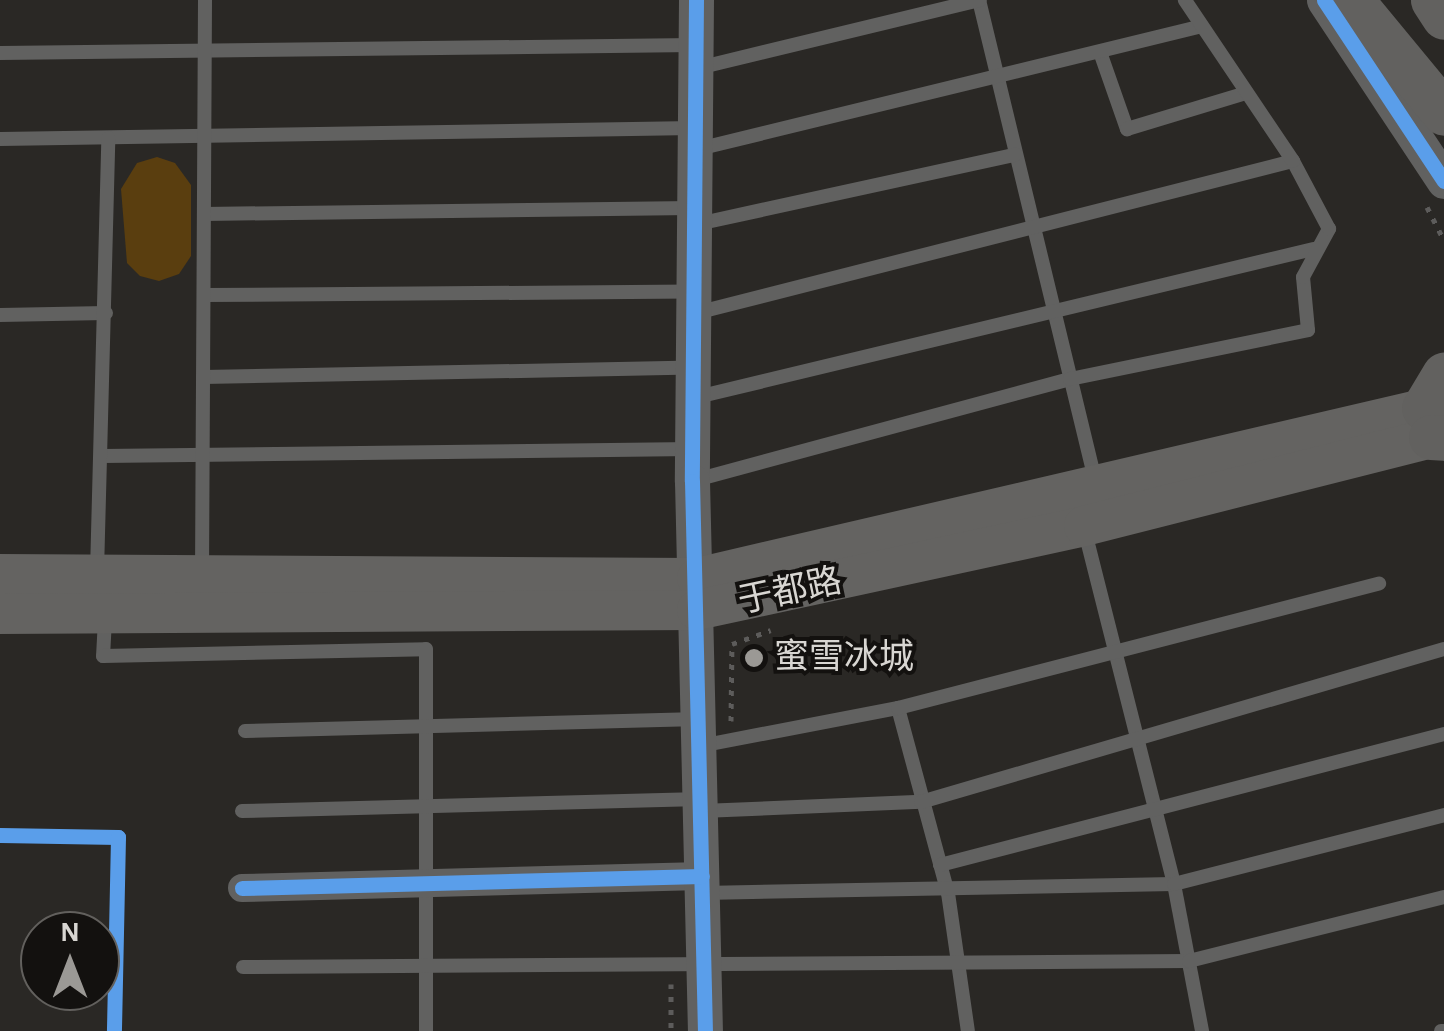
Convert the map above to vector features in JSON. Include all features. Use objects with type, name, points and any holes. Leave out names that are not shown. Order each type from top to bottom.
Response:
[{"type":"main road","points":[[1351,0],[1444,113]]},
{"type":"main road","points":[[1387,0],[1444,92]]},
{"type":"main road","points":[[1433,0],[1444,17]]},
{"type":"main road","name":"于都路","points":[[0,614],[202,576],[698,594],[1096,486],[1438,416]]},
{"type":"main road","name":"于都路","points":[[0,574],[101,594],[698,594],[1084,526],[1438,416]]},
{"type":"street","points":[[696,0],[691,303],[693,465],[698,594],[710,735],[701,805],[704,1031]]},
{"type":"street","points":[[1324,0],[1444,180]]},
{"type":"street","points":[[242,888],[426,883],[702,884]]},
{"type":"lane","points":[[202,576],[206,0]]},
{"type":"lane","points":[[0,53],[205,50],[695,57],[980,0],[1096,486]]},
{"type":"lane","points":[[103,456],[203,454],[693,465],[1070,379],[1308,330],[1302,296],[1314,249],[1329,229],[1293,161],[1198,27],[1185,0]]},
{"type":"lane","points":[[0,139],[205,136],[694,139],[997,78],[1198,27]]},
{"type":"lane","points":[[1100,52],[1126,129],[1246,93]]},
{"type":"lane","points":[[108,138],[103,656],[426,650],[426,1031]]},
{"type":"lane","points":[[204,214],[692,217],[1015,155]]},
{"type":"lane","points":[[204,295],[691,303],[1035,231],[1293,161]]},
{"type":"lane","points":[[203,376],[693,383],[1054,311],[1314,249]]},
{"type":"lane","points":[[0,314],[106,313]]},
{"type":"lane","points":[[1084,526],[1174,884],[1202,1031]]},
{"type":"lane","points":[[245,731],[426,726],[710,735],[898,708],[1379,584]]},
{"type":"lane","points":[[242,810],[921,802],[1444,649]]},
{"type":"lane","points":[[898,708],[948,893],[968,1031]]},
{"type":"lane","points":[[940,865],[1444,734]]},
{"type":"lane","points":[[702,884],[948,893],[1174,884],[1444,815]]},
{"type":"lane","points":[[243,967],[703,961],[1189,961],[1444,897]]},
{"type":"path","points":[[710,735],[732,644],[778,628]]},
{"type":"shaded area","points":[[157,157],[175,163],[191,185],[191,256],[179,274],[159,281],[140,276],[127,263],[121,189],[137,163]]},
{"type":"cycle path","points":[[696,0],[692,481],[705,1031]]},
{"type":"cycle path","points":[[1324,0],[1444,181]]},
{"type":"cycle path","points":[[0,835],[118,837],[114,1031]]},
{"type":"cycle path","points":[[242,888],[702,876]]},
{"type":"place","name":"蜜雪冰城","points":[[754,658]]}]
